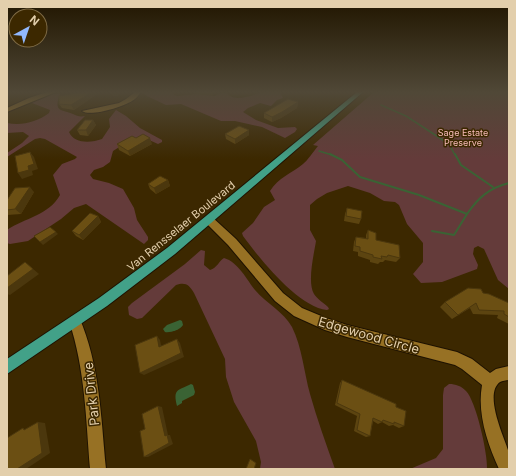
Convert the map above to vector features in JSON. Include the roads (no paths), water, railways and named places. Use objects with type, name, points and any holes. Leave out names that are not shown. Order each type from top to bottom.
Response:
[{"type":"main road","name":"Van Rensselaer Boulevard","points":[[7,367],[123,287],[210,220],[334,114]]},
{"type":"street","name":"Edgewood Circle","points":[[210,220],[232,242],[280,297],[298,312],[324,324],[347,331],[457,359],[467,364],[490,382]]},
{"type":"street","name":"Park Drive","points":[[75,321],[83,343],[88,365],[98,469]]},
{"type":"street","points":[[508,469],[497,448],[488,413],[488,388],[490,382],[499,373],[509,373]]},
{"type":"waterway","points":[[402,114],[449,144],[455,155]]},
{"type":"waterway","points":[[319,151],[332,155]]},
{"type":"waterway","points":[[455,154],[461,165],[493,187]]},
{"type":"waterway","points":[[332,155],[342,160],[360,177],[419,195],[467,214]]},
{"type":"waterway","points":[[467,214],[475,203],[485,194],[509,183]]},
{"type":"waterway","points":[[432,231],[454,235],[467,214]]},
{"type":"park label","name":"Sage Estate Preserve","points":[[463,138]]}]
